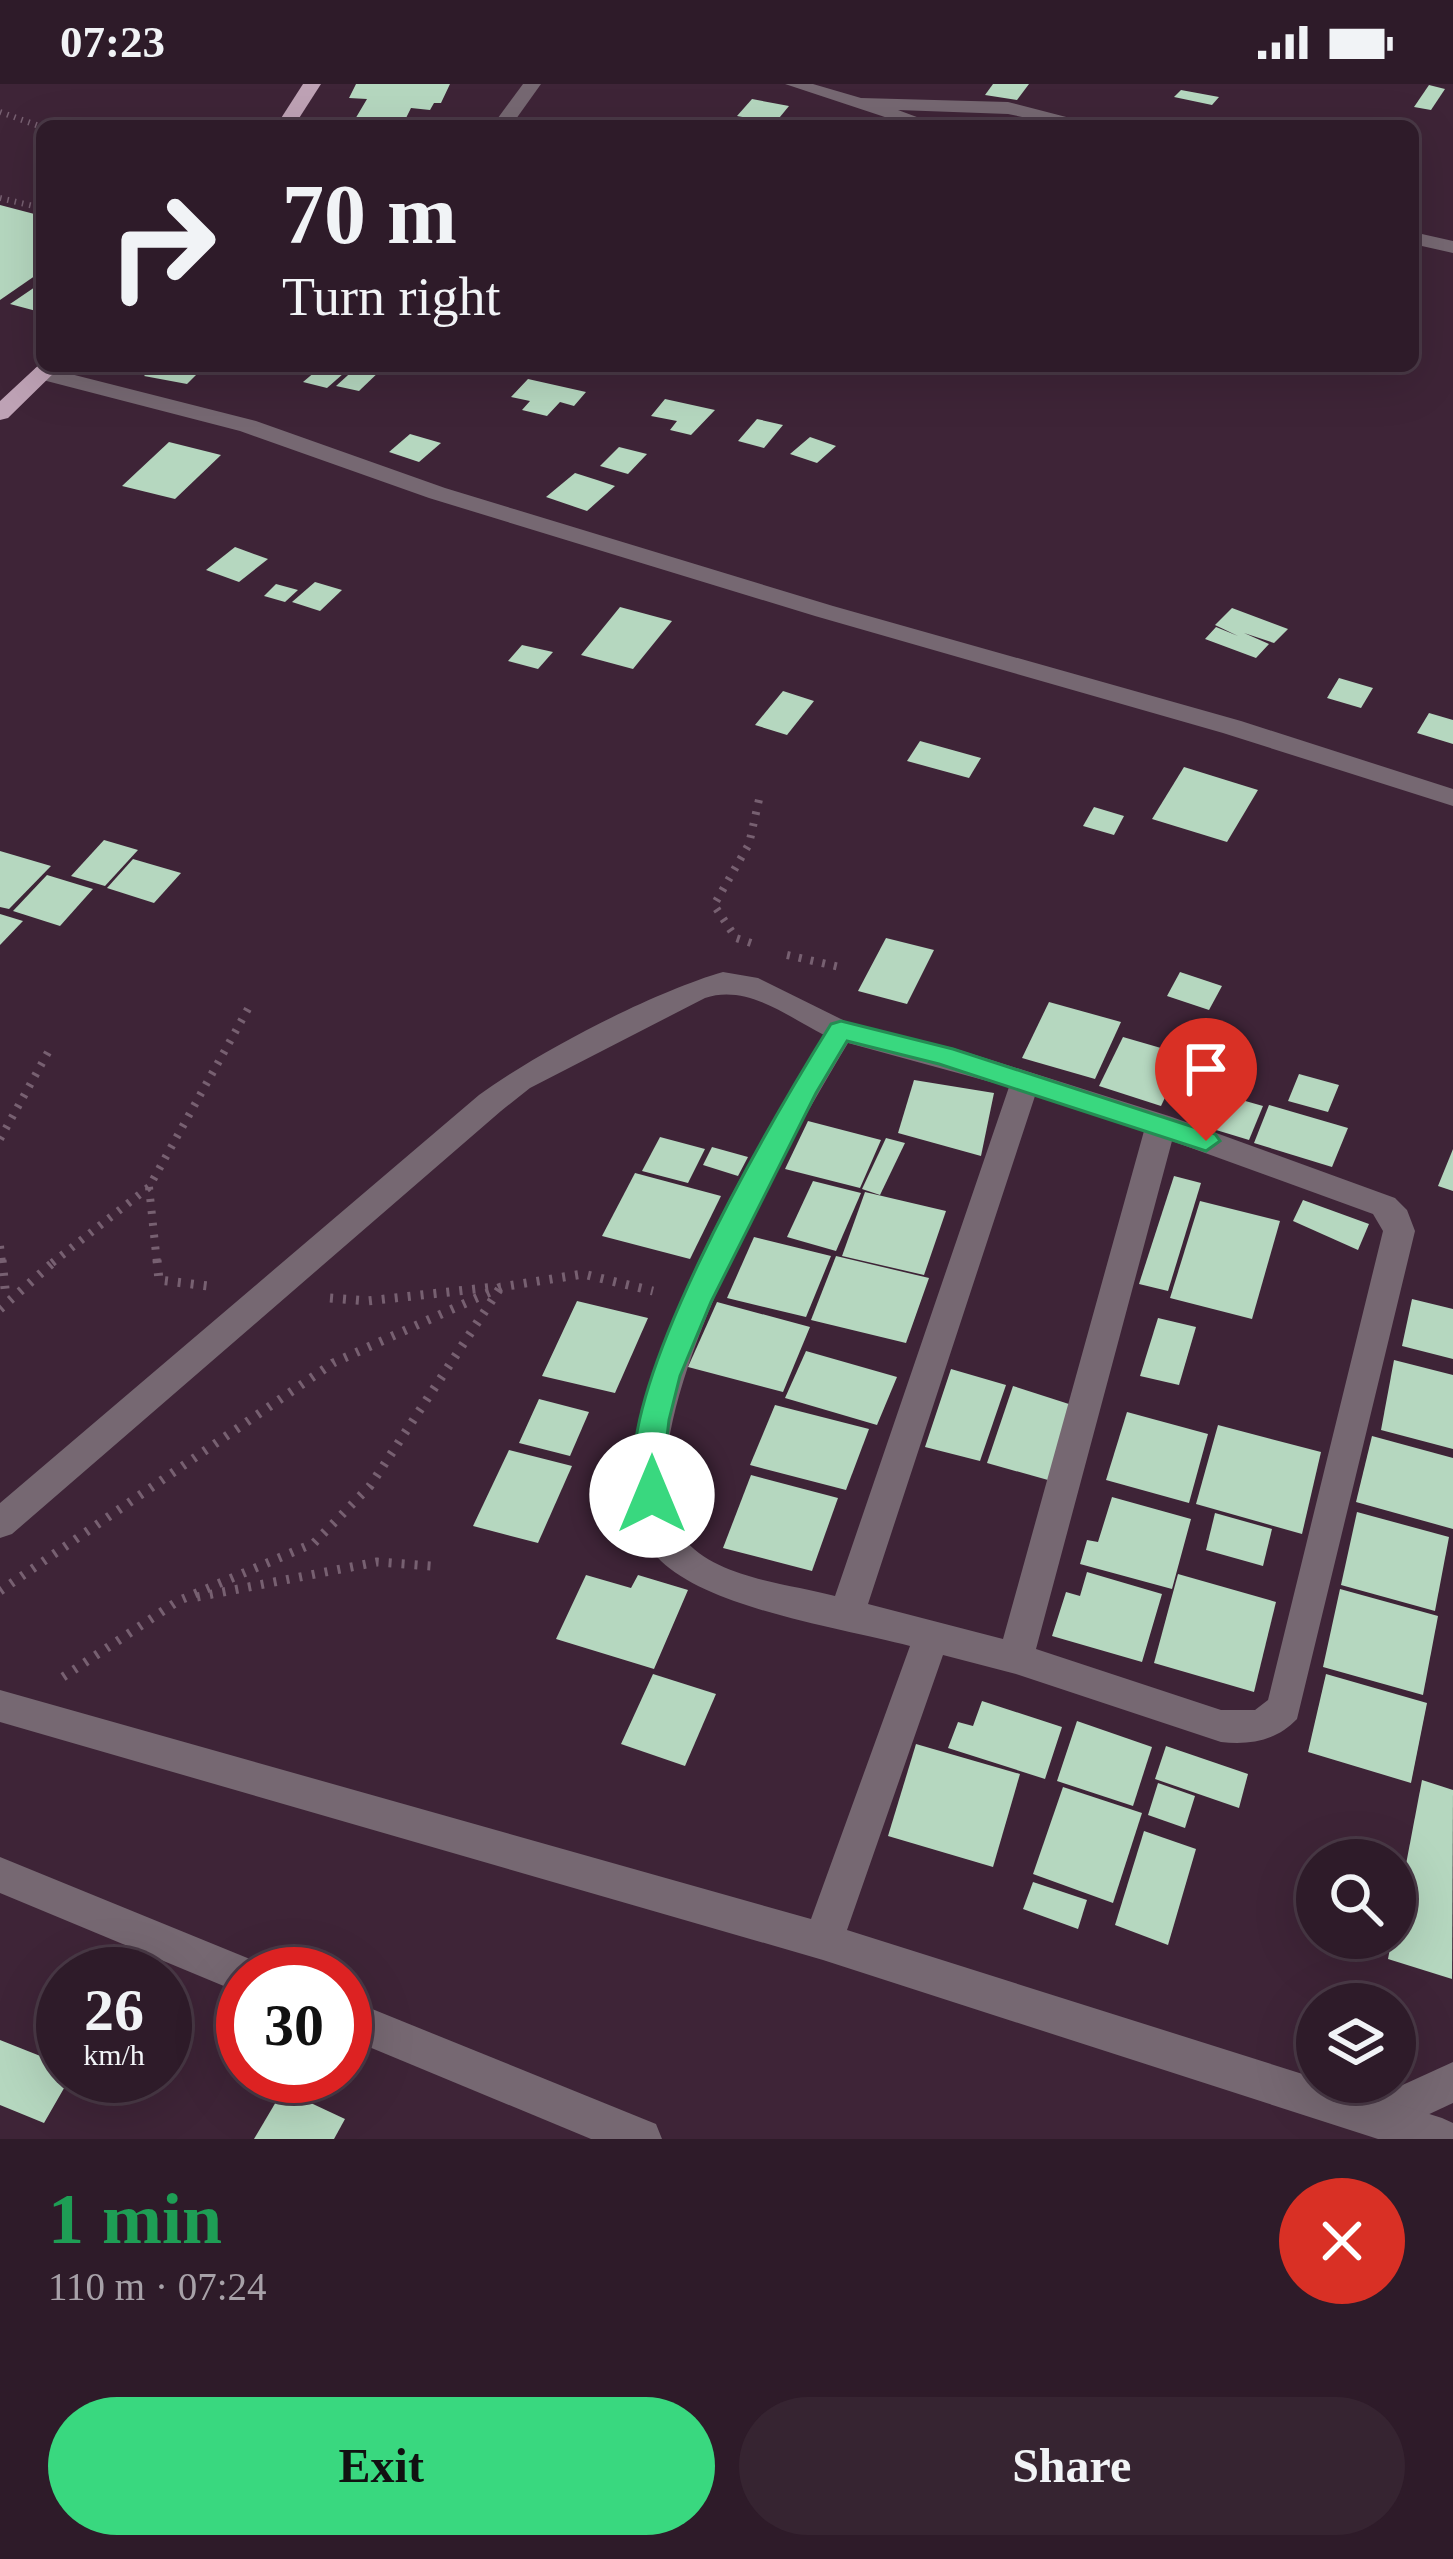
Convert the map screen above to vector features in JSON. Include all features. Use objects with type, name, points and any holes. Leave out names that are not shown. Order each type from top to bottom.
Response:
[{"type":"main road","points":[[289,120],[312,84]]},
{"type":"main road","points":[[0,412],[43,372]]},
{"type":"street","points":[[505,120],[532,84]]},
{"type":"street","points":[[794,84],[915,120]]},
{"type":"street","points":[[865,103],[1008,108],[1064,120]]},
{"type":"street","points":[[1419,239],[1453,247]]},
{"type":"street","points":[[57,372],[248,426],[437,493],[1453,798]]},
{"type":"street","points":[[0,1524],[520,1081],[695,991],[723,982],[748,985],[841,1030],[1161,1125],[1384,1206],[1396,1218],[1399,1231],[1284,1708],[1263,1725],[1221,1726],[1016,1658],[708,1578],[680,1564],[655,1520],[648,1471],[664,1376],[696,1302],[803,1091],[841,1030]]},
{"type":"street","points":[[847,1613],[1025,1082]]},
{"type":"street","points":[[1016,1658],[1161,1125]]},
{"type":"street","points":[[823,1941],[932,1635]]},
{"type":"street","points":[[7,1708],[823,1941],[1442,2139]]},
{"type":"street","points":[[0,1875],[216,1964]]},
{"type":"street","points":[[372,2028],[641,2139]]},
{"type":"street","points":[[1378,2116],[1453,2082]]},
{"type":"path","points":[[0,112],[36,126]]},
{"type":"path","points":[[0,198],[36,207]]},
{"type":"path","points":[[758,945],[736,938],[714,905],[748,844],[760,794]]},
{"type":"path","points":[[779,953],[844,968]]},
{"type":"path","points":[[0,1309],[6,1299],[149,1187],[249,1007]]},
{"type":"path","points":[[0,1139],[52,1045]]},
{"type":"path","points":[[0,1246],[6,1299]]},
{"type":"path","points":[[0,1591],[333,1363],[501,1287],[583,1274],[696,1302]]},
{"type":"path","points":[[7,1708],[178,1601],[314,1543],[370,1486],[501,1287]]},
{"type":"path","points":[[178,1601],[376,1562],[432,1566]]},
{"type":"building","points":[[356,84],[450,84],[441,103],[434,103],[430,110],[411,108],[405,120],[355,120],[367,99],[349,98]]},
{"type":"building","points":[[993,84],[1029,84],[1017,100],[985,95]]},
{"type":"building","points":[[1429,85],[1445,89],[1431,110],[1414,107]]},
{"type":"building","points":[[1181,90],[1219,97],[1212,105],[1174,97]]},
{"type":"building","points":[[752,99],[789,106],[777,120],[737,116]]},
{"type":"building","points":[[0,205],[36,214],[36,275],[0,300]]},
{"type":"building","points":[[35,287],[36,287],[36,311],[10,304]]},
{"type":"building","points":[[148,372],[198,373],[187,384],[144,376]]},
{"type":"building","points":[[315,372],[345,372],[327,388],[303,382]]},
{"type":"building","points":[[351,372],[379,372],[359,391],[336,386]]},
{"type":"building","points":[[528,379],[586,392],[574,406],[560,402],[547,416],[522,410],[530,401],[511,397]]},
{"type":"building","points":[[665,399],[715,410],[691,435],[670,430],[677,421],[651,416]]},
{"type":"building","points":[[757,419],[783,425],[764,448],[738,441]]},
{"type":"building","points":[[410,434],[441,443],[419,462],[389,452]]},
{"type":"building","points":[[810,437],[836,446],[817,463],[790,454]]},
{"type":"building","points":[[169,442],[221,455],[175,499],[122,486]]},
{"type":"building","points":[[619,447],[647,454],[628,474],[600,466]]},
{"type":"building","points":[[575,473],[615,486],[587,511],[546,497]]},
{"type":"building","points":[[235,547],[268,559],[239,582],[206,570]]},
{"type":"building","points":[[315,582],[342,590],[320,611],[292,602]]},
{"type":"building","points":[[276,584],[298,590],[285,602],[264,596]]},
{"type":"building","points":[[620,607],[672,621],[633,669],[581,655]]},
{"type":"building","points":[[1232,608],[1288,629],[1274,643],[1244,633],[1269,644],[1256,658],[1205,639],[1216,627],[1238,636],[1215,625]]},
{"type":"building","points":[[522,645],[553,652],[538,669],[508,661]]},
{"type":"building","points":[[1339,678],[1373,688],[1361,708],[1327,698]]},
{"type":"building","points":[[783,691],[814,701],[787,735],[755,725]]},
{"type":"building","points":[[1429,713],[1453,720],[1453,744],[1417,733]]},
{"type":"building","points":[[920,741],[981,758],[969,778],[907,761]]},
{"type":"building","points":[[1184,767],[1258,790],[1227,842],[1152,819]]},
{"type":"building","points":[[1094,807],[1124,816],[1114,835],[1083,826]]},
{"type":"building","points":[[104,840],[138,850],[105,886],[71,876]]},
{"type":"building","points":[[0,851],[51,866],[9,909],[0,907]]},
{"type":"building","points":[[133,859],[181,873],[154,903],[107,888]]},
{"type":"building","points":[[47,875],[93,889],[60,926],[13,911]]},
{"type":"building","points":[[0,914],[23,921],[0,945]]},
{"type":"building","points":[[886,938],[934,950],[907,1004],[858,991]]},
{"type":"building","points":[[1180,972],[1222,986],[1209,1010],[1167,996]]},
{"type":"building","points":[[1049,1002],[1121,1022],[1095,1079],[1022,1058]]},
{"type":"building","points":[[1123,1037],[1185,1055],[1161,1106],[1099,1086]]},
{"type":"building","points":[[1299,1074],[1339,1085],[1328,1112],[1288,1101]]},
{"type":"building","points":[[914,1080],[994,1093],[981,1156],[898,1133]]},
{"type":"building","points":[[1217,1093],[1263,1106],[1249,1140],[1203,1126]]},
{"type":"building","points":[[1269,1105],[1348,1128],[1332,1167],[1254,1143]]},
{"type":"building","points":[[808,1121],[881,1140],[860,1188],[785,1169]]},
{"type":"building","points":[[660,1137],[705,1149],[688,1183],[642,1171]]},
{"type":"building","points":[[886,1138],[905,1143],[880,1195],[862,1189]]},
{"type":"building","points":[[712,1147],[748,1157],[738,1176],[703,1165]]},
{"type":"building","points":[[1453,1149],[1453,1191],[1438,1186]]},
{"type":"building","points":[[635,1173],[721,1196],[690,1259],[602,1236]]},
{"type":"building","points":[[1174,1176],[1201,1183],[1168,1291],[1139,1284]]},
{"type":"building","points":[[813,1181],[861,1193],[836,1251],[787,1237]]},
{"type":"building","points":[[865,1192],[946,1211],[924,1275],[842,1256]]},
{"type":"building","points":[[1303,1200],[1369,1224],[1358,1250],[1293,1221]]},
{"type":"building","points":[[1200,1201],[1280,1221],[1252,1319],[1170,1298]]},
{"type":"building","points":[[754,1237],[831,1256],[806,1317],[727,1298]]},
{"type":"building","points":[[836,1256],[929,1278],[906,1343],[811,1320]]},
{"type":"building","points":[[1412,1299],[1453,1309],[1453,1359],[1402,1346]]},
{"type":"building","points":[[577,1301],[648,1318],[615,1393],[542,1376]]},
{"type":"building","points":[[717,1302],[810,1327],[783,1392],[688,1367]]},
{"type":"building","points":[[1158,1318],[1196,1327],[1179,1385],[1140,1376]]},
{"type":"building","points":[[806,1351],[897,1377],[877,1425],[785,1398]]},
{"type":"building","points":[[1394,1360],[1453,1375],[1453,1449],[1381,1430]]},
{"type":"building","points":[[951,1369],[1006,1385],[980,1461],[925,1447]]},
{"type":"building","points":[[1013,1386],[1072,1405],[1048,1480],[987,1463]]},
{"type":"building","points":[[539,1399],[589,1412],[570,1456],[519,1443]]},
{"type":"building","points":[[775,1405],[869,1429],[846,1490],[750,1465]]},
{"type":"building","points":[[1127,1412],[1208,1434],[1189,1503],[1106,1480]]},
{"type":"building","points":[[1218,1425],[1321,1452],[1302,1534],[1196,1504]]},
{"type":"building","points":[[1372,1436],[1453,1458],[1453,1529],[1356,1502]]},
{"type":"building","points":[[509,1450],[572,1466],[538,1543],[473,1526]]},
{"type":"building","points":[[751,1475],[838,1498],[812,1571],[723,1548]]},
{"type":"building","points":[[1112,1497],[1191,1519],[1172,1589],[1080,1564],[1087,1540],[1098,1542]]},
{"type":"building","points":[[1357,1512],[1449,1537],[1435,1611],[1341,1585]]},
{"type":"building","points":[[1215,1513],[1272,1529],[1263,1566],[1206,1550]]},
{"type":"building","points":[[1087,1572],[1162,1594],[1142,1662],[1052,1636],[1066,1592],[1080,1596]]},
{"type":"building","points":[[1178,1574],[1276,1602],[1254,1692],[1154,1663]]},
{"type":"building","points":[[586,1575],[631,1588],[638,1575],[688,1590],[654,1669],[556,1639]]},
{"type":"building","points":[[1340,1589],[1438,1616],[1423,1695],[1323,1667]]},
{"type":"building","points":[[653,1674],[716,1694],[685,1766],[621,1744]]},
{"type":"building","points":[[1326,1674],[1427,1703],[1411,1783],[1308,1752]]},
{"type":"building","points":[[982,1701],[1062,1727],[1045,1779],[948,1748],[958,1722],[973,1726]]},
{"type":"building","points":[[1077,1721],[1152,1747],[1133,1806],[1057,1781]]},
{"type":"building","points":[[916,1744],[1020,1774],[993,1867],[888,1836]]},
{"type":"building","points":[[1166,1746],[1248,1774],[1239,1808],[1155,1779]]},
{"type":"building","points":[[1422,1780],[1453,1790],[1452,1979],[1388,1959],[1416,1959],[1416,1839],[1411,1839]]},
{"type":"building","points":[[1158,1783],[1195,1796],[1185,1828],[1148,1815]]},
{"type":"building","points":[[1063,1787],[1142,1813],[1113,1903],[1033,1874]]},
{"type":"building","points":[[1144,1831],[1196,1849],[1168,1945],[1115,1925]]},
{"type":"building","points":[[1033,1882],[1087,1900],[1078,1929],[1023,1909]]},
{"type":"building","points":[[0,2040],[36,2054],[36,2103],[55,2103],[44,2123],[0,2105]]},
{"type":"building","points":[[275,2103],[311,2103],[345,2119],[334,2139],[254,2139]]},
{"type":"route","points":[[652,1495],[648,1471],[653,1420],[664,1376],[696,1302],[803,1091],[841,1030],[943,1055],[1206,1141]]}]
